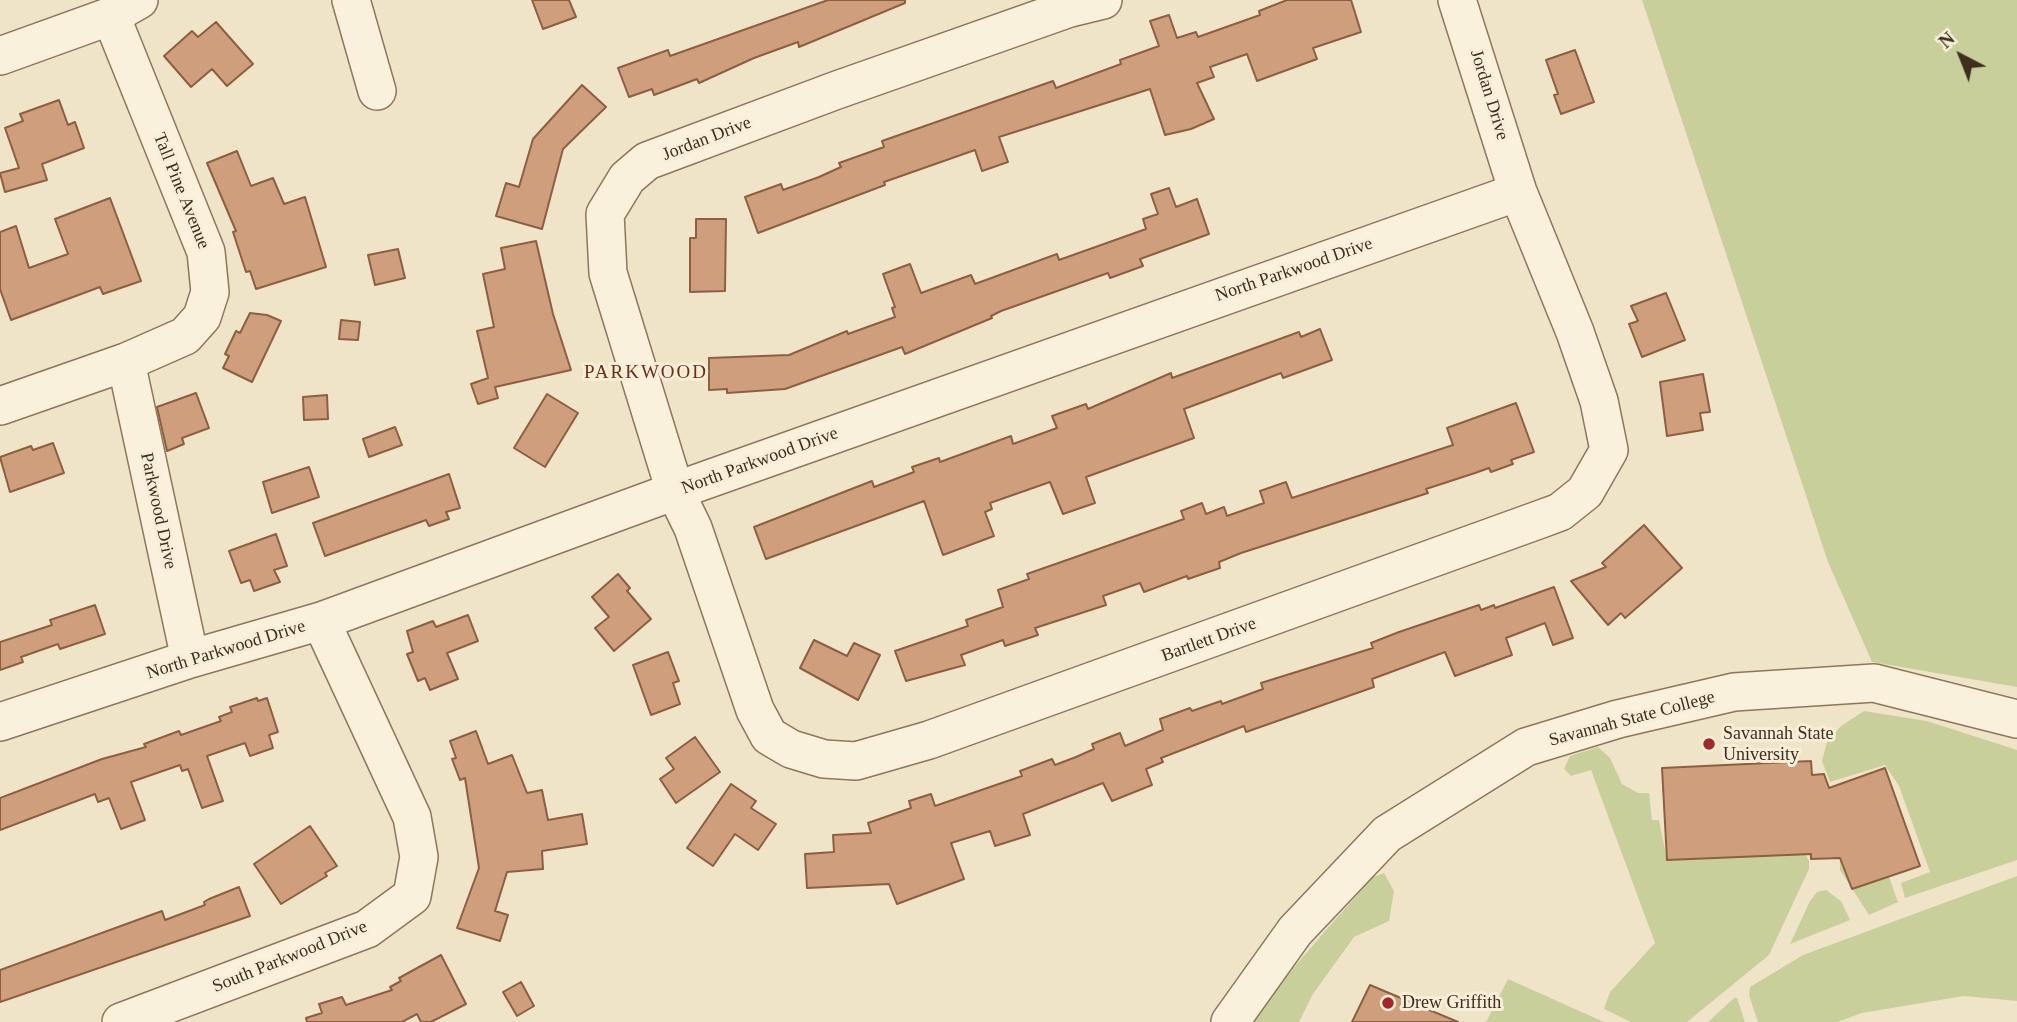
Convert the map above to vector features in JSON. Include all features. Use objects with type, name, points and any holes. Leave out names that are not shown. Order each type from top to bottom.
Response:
[{"type":"street","points":[[351,0],[377,91]]},
{"type":"street","name":"Jordan Drive","points":[[676,491],[608,272],[605,214],[627,178],[647,161],[837,90],[1070,8],[1103,0]]},
{"type":"street","name":"Jordan Drive","points":[[1457,0],[1518,192]]},
{"type":"street","points":[[0,56],[125,8]]},
{"type":"street","name":"Tall Pine Avenue","points":[[0,407],[126,362],[185,336],[202,317],[210,292],[206,252],[125,8]]},
{"type":"street","name":"North Parkwood Drive","points":[[0,722],[190,659],[321,621],[676,491],[1518,192]]},
{"type":"street","name":"Bartlett Drive","points":[[676,491],[694,528],[755,710],[769,736],[790,749],[819,758],[856,761],[929,740],[1560,512],[1585,492],[1609,450],[1602,413],[1575,332],[1518,192]]},
{"type":"street","name":"Parkwood Drive","points":[[126,362],[190,659]]},
{"type":"street","name":"South Parkwood Drive","points":[[121,1022],[367,929],[412,896],[419,857],[412,817],[321,621]]},
{"type":"street","name":"Savannah State College","points":[[1230,1022],[1295,931],[1387,834],[1526,747],[1618,719],[1734,692],[1874,683],[2017,719]]},
{"type":"green space","points":[[1642,0],[2017,0],[2017,687],[1872,662],[1828,562]]},
{"type":"green space","points":[[1864,711],[1927,721],[2017,750],[2017,860],[1905,898],[1901,883],[1930,872],[1899,786],[1885,765],[1830,782],[1822,761],[1827,742],[1841,726]]},
{"type":"green space","points":[[1598,747],[1610,758],[1622,784],[1638,793],[1649,793],[1652,820],[1659,820],[1667,860],[1805,854],[1809,861],[1809,869],[1769,955],[1687,1022],[1631,1022],[1604,1009],[1610,992],[1655,943],[1591,770],[1571,776],[1564,769],[1570,756]]},
{"type":"green space","points":[[1840,858],[1852,888],[1840,870]]},
{"type":"green space","points":[[1384,873],[1394,891],[1389,921],[1354,937],[1313,994],[1299,1022],[1254,1022],[1266,1000],[1326,930],[1373,877]]},
{"type":"green space","points":[[2017,876],[2017,1001],[1964,996],[1862,1013],[1837,1022],[1758,1022],[1749,995],[1750,987],[1803,955]]},
{"type":"green space","points":[[1889,877],[1898,902],[1869,915],[1852,889]]},
{"type":"green space","points":[[1826,890],[1841,901],[1850,920],[1790,944],[1810,901],[1817,892]]},
{"type":"green space","points":[[1508,979],[1604,1022],[1486,1022]]},
{"type":"green space","points":[[1737,998],[1745,1022],[1708,1022]]},
{"type":"building","points":[[532,0],[569,0],[576,17],[543,29]]},
{"type":"building","points":[[828,0],[905,0],[905,3],[799,47],[798,42],[754,58],[699,83],[697,79],[654,95],[652,89],[629,97],[618,68],[668,50],[670,56]]},
{"type":"building","points":[[1287,0],[1351,0],[1361,32],[1313,48],[1317,59],[1257,81],[1247,54],[1210,67],[1214,77],[1197,83],[1214,119],[1191,129],[1165,135],[1150,89],[999,137],[1008,162],[982,171],[975,150],[884,182],[885,185],[758,233],[745,197],[781,184],[783,190],[819,177],[841,167],[839,163],[884,147],[882,141],[1053,81],[1056,88],[1121,64],[1120,60],[1159,46],[1150,21],[1169,15],[1177,38],[1196,32],[1198,37],[1260,15],[1259,11]]},
{"type":"building","points":[[216,22],[253,64],[227,86],[212,69],[191,87],[164,56],[192,31],[198,37]]},
{"type":"building","points":[[1575,50],[1594,102],[1561,114],[1554,95],[1558,94],[1546,60]]},
{"type":"building","points":[[582,85],[606,107],[563,149],[542,229],[496,216],[506,183],[519,187],[533,139]]},
{"type":"building","points":[[59,100],[68,125],[75,122],[84,148],[42,164],[47,180],[5,192],[0,173],[19,168],[5,128],[23,121],[20,114]]},
{"type":"building","points":[[237,151],[251,186],[273,178],[284,204],[305,197],[326,267],[256,289],[250,271],[246,272],[233,232],[236,231],[207,163]]},
{"type":"building","points":[[1169,188],[1176,207],[1197,199],[1209,234],[1140,259],[1143,266],[1110,278],[1108,273],[1001,311],[991,316],[992,318],[905,354],[902,347],[785,389],[727,393],[727,389],[709,390],[709,358],[789,355],[847,331],[848,334],[895,317],[892,308],[895,307],[883,274],[910,264],[921,293],[971,275],[975,284],[1057,254],[1059,260],[1146,229],[1143,219],[1158,214],[1151,194]]},
{"type":"building","points":[[110,198],[141,281],[103,294],[100,287],[11,320],[0,289],[0,232],[16,226],[29,268],[68,254],[55,219]]},
{"type":"building","points":[[696,219],[726,219],[725,291],[690,292],[690,238],[696,238]]},
{"type":"building","points":[[536,241],[553,314],[571,370],[495,387],[498,398],[478,404],[471,384],[488,378],[477,331],[494,327],[483,274],[505,269],[501,248]]},
{"type":"building","points":[[398,249],[405,278],[375,285],[368,255]]},
{"type":"building","points":[[1666,293],[1685,340],[1642,357],[1629,324],[1638,321],[1631,306]]},
{"type":"building","points":[[250,313],[267,315],[281,321],[252,382],[223,368],[229,356],[225,354],[236,331],[240,333]]},
{"type":"building","points":[[341,320],[360,322],[358,340],[339,339]]},
{"type":"building","points":[[1320,329],[1332,360],[1283,378],[1281,373],[1184,409],[1194,438],[1086,477],[1095,503],[1063,514],[1050,482],[990,503],[992,509],[985,512],[994,536],[943,555],[924,501],[766,559],[754,527],[872,481],[874,487],[914,472],[912,467],[939,458],[940,462],[1011,436],[1013,444],[1057,428],[1052,416],[1086,404],[1088,409],[1171,373],[1172,378],[1299,332],[1301,337]]},
{"type":"building","points":[[1703,374],[1710,412],[1700,413],[1703,430],[1667,436],[1660,382]]},
{"type":"building","points":[[196,393],[209,428],[182,438],[184,444],[167,451],[157,407]]},
{"type":"building","points":[[547,394],[578,413],[545,467],[514,448]]},
{"type":"building","points":[[327,395],[328,419],[304,420],[303,397]]},
{"type":"building","points":[[1516,403],[1534,452],[1511,460],[1513,464],[1491,472],[1489,468],[1426,489],[1428,493],[1241,553],[1219,562],[1220,568],[1188,579],[1187,576],[1144,592],[1140,583],[1103,596],[1106,605],[1035,628],[1038,635],[1005,646],[1003,640],[961,655],[965,665],[906,681],[895,651],[968,626],[966,620],[1003,607],[998,590],[1029,579],[1027,574],[1184,519],[1181,511],[1202,503],[1206,514],[1224,507],[1227,516],[1264,503],[1260,491],[1286,482],[1292,498],[1453,445],[1447,428]]},
{"type":"building","points":[[395,427],[402,445],[369,457],[363,439]]},
{"type":"building","points":[[53,443],[64,473],[10,492],[0,457],[31,446],[33,450]]},
{"type":"building","points":[[309,467],[319,497],[272,513],[263,482]]},
{"type":"building","points":[[449,474],[460,508],[446,512],[449,519],[429,526],[426,520],[325,556],[313,523]]},
{"type":"building","points":[[1644,525],[1682,568],[1625,618],[1621,613],[1608,625],[1571,581],[1606,567],[1602,563]]},
{"type":"building","points":[[276,534],[287,566],[274,570],[280,582],[254,591],[250,580],[241,583],[229,551]]},
{"type":"building","points":[[618,574],[630,588],[627,591],[651,619],[614,651],[595,628],[609,617],[592,597]]},
{"type":"building","points":[[1554,587],[1573,638],[1553,645],[1545,623],[1506,638],[1512,655],[1455,676],[1445,652],[1372,679],[1374,687],[1246,732],[1244,726],[1161,758],[1163,762],[1146,769],[1152,785],[1112,801],[1103,783],[1023,814],[1030,835],[995,846],[990,831],[951,843],[964,879],[897,904],[889,884],[807,888],[805,854],[834,852],[833,835],[871,833],[868,823],[911,808],[909,801],[931,794],[935,806],[1022,776],[1020,771],[1052,759],[1055,765],[1076,757],[1094,749],[1092,744],[1120,733],[1125,746],[1163,730],[1160,719],[1190,708],[1192,711],[1221,701],[1222,704],[1263,689],[1261,683],[1373,648],[1371,643],[1479,605],[1481,610],[1494,605],[1495,608]]},
{"type":"building","points":[[95,605],[105,634],[60,649],[58,644],[21,657],[23,662],[0,670],[0,642],[52,625],[50,620]]},
{"type":"building","points":[[468,615],[478,641],[447,653],[458,679],[430,690],[425,678],[418,681],[407,654],[413,652],[407,631],[433,621],[436,627]]},
{"type":"building","points":[[814,640],[847,656],[854,643],[880,655],[858,700],[800,668]]},
{"type":"building","points":[[668,652],[679,681],[673,683],[680,704],[651,715],[633,665]]},
{"type":"building","points":[[257,698],[258,701],[267,698],[278,732],[269,735],[273,748],[250,756],[245,743],[207,756],[223,801],[202,808],[188,769],[182,771],[180,765],[131,782],[145,820],[121,829],[109,798],[98,802],[95,794],[0,830],[0,798],[102,759],[146,747],[144,744],[179,731],[181,735],[221,721],[219,717],[232,712],[230,707]]},
{"type":"building","points":[[476,731],[488,764],[512,755],[527,793],[542,790],[548,820],[582,814],[587,844],[542,851],[543,869],[507,872],[495,911],[508,915],[500,941],[457,928],[479,868],[465,778],[460,780],[452,759],[456,758],[450,741]]},
{"type":"building","points":[[695,737],[720,772],[676,803],[660,779],[674,769],[666,758]]},
{"type":"building","points":[[1811,761],[1812,775],[1824,774],[1829,788],[1885,768],[1920,866],[1852,889],[1840,858],[1811,859],[1811,854],[1667,860],[1662,768]]},
{"type":"building","points":[[731,784],[756,801],[751,808],[776,824],[758,850],[735,834],[713,866],[687,848]]},
{"type":"building","points":[[310,826],[337,866],[325,873],[327,876],[281,904],[254,864]]},
{"type":"building","points":[[239,887],[250,916],[0,1002],[0,970],[162,911],[165,920],[205,905],[204,902],[209,899]]},
{"type":"building","points":[[441,955],[466,1004],[431,1022],[421,1022],[417,1014],[402,1022],[307,1022],[306,1018],[322,1013],[319,1004],[342,997],[346,1005],[392,990],[390,987],[401,981],[399,978]]},
{"type":"building","points":[[521,982],[534,1006],[517,1016],[503,992]]},
{"type":"building","name":"Drew Griffith","points":[[1370,985],[1458,1022],[1352,1022]]},
{"type":"place","name":"Savannah State University","points":[[1709,744]]},
{"type":"place","name":"Drew Griffith","points":[[1388,1003]]},
{"type":"district","name":"PARKWOOD","points":[[646,373]]}]
